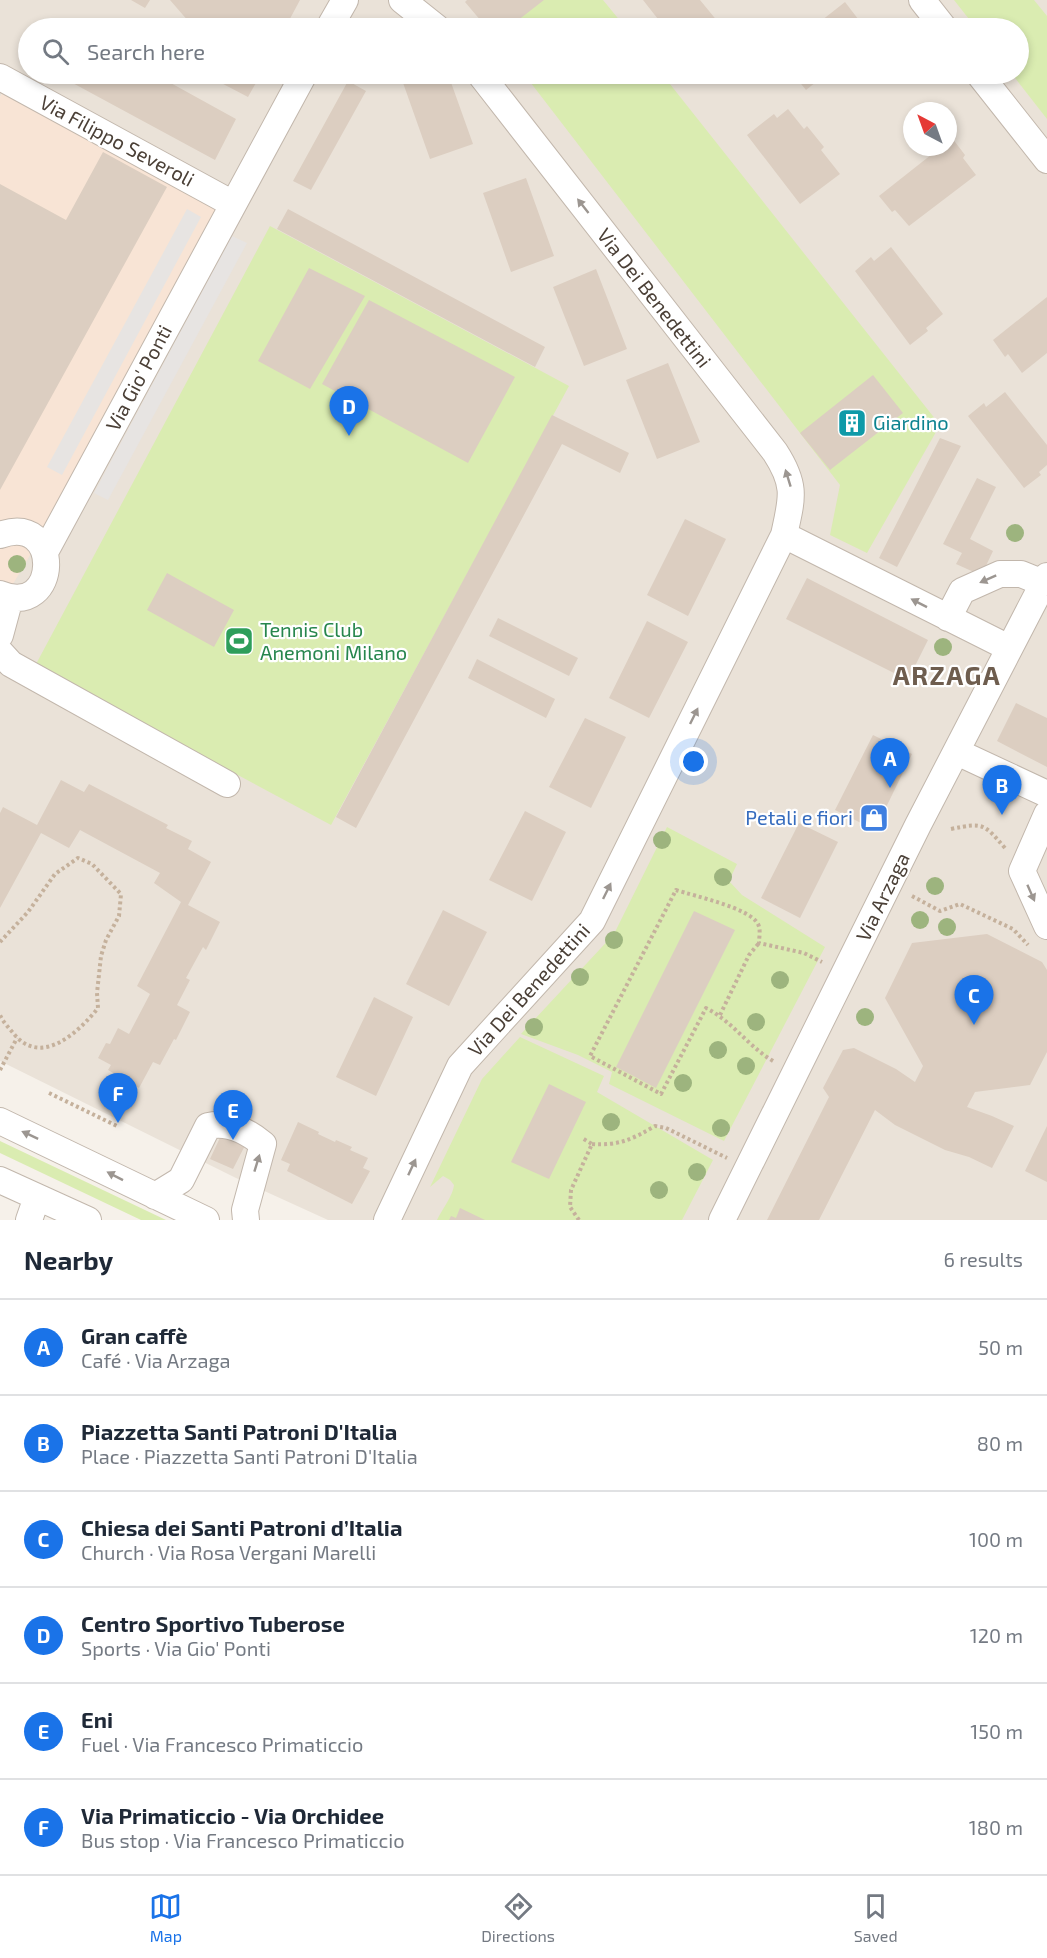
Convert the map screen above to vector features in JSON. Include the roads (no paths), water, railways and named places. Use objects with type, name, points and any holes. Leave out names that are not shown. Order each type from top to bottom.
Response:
[{"type":"street","points":[[335,18],[345,0]]},
{"type":"street","points":[[402,0],[424,18]]},
{"type":"street","points":[[922,0],[936,18]]},
{"type":"street","name":"Via Filippo Severoli","points":[[0,77],[233,204]]},
{"type":"street","name":"Via Gio' Ponti","points":[[5,596],[26,596],[40,586],[46,576],[45,552],[299,84]]},
{"type":"street","name":"Via Dei Benedettini","points":[[387,1220],[460,1066],[592,921],[784,535],[792,499],[790,481],[784,467],[488,84]]},
{"type":"street","points":[[987,84],[1047,160]]},
{"type":"street","points":[[0,535],[14,532],[26,534],[37,540],[45,552]]},
{"type":"street","points":[[784,535],[1008,648]]},
{"type":"street","points":[[948,618],[962,591],[1000,574],[1021,574],[1045,579]]},
{"type":"street","name":"Via Arzaga","points":[[722,1220],[1008,648],[1045,579]]},
{"type":"street","points":[[0,634],[5,596]]},
{"type":"street","points":[[0,652],[11,664],[227,784]]},
{"type":"street","points":[[957,752],[1047,794]]},
{"type":"street","points":[[1047,814],[1020,856],[1022,871],[1047,926]]},
{"type":"street","points":[[0,1121],[206,1220]]},
{"type":"street","points":[[155,1196],[181,1180],[208,1126],[220,1123],[253,1136],[263,1144],[244,1210],[246,1220]]},
{"type":"street","points":[[0,1180],[33,1209],[88,1220]]},
{"type":"place","name":"Giardino","points":[[852,423]]},
{"type":"place","name":"Centro Sportivo Tuberose","points":[[349,436]]},
{"type":"place","name":"Tennis Club Anemoni Milano","points":[[239,641]]},
{"type":"place","name":"Gran caffè","points":[[890,788]]},
{"type":"place","name":"Piazzetta Santi Patroni D'Italia","points":[[1002,815]]},
{"type":"place","name":"Petali e fiori","points":[[874,818]]},
{"type":"place","name":"Chiesa dei Santi Patroni d’Italia","points":[[974,1025]]},
{"type":"place","name":"Via Primaticcio - Via Orchidee","points":[[118,1123]]},
{"type":"place","name":"Eni","points":[[233,1140]]},
{"type":"district","name":"ARZAGA","points":[[947,676]]}]
